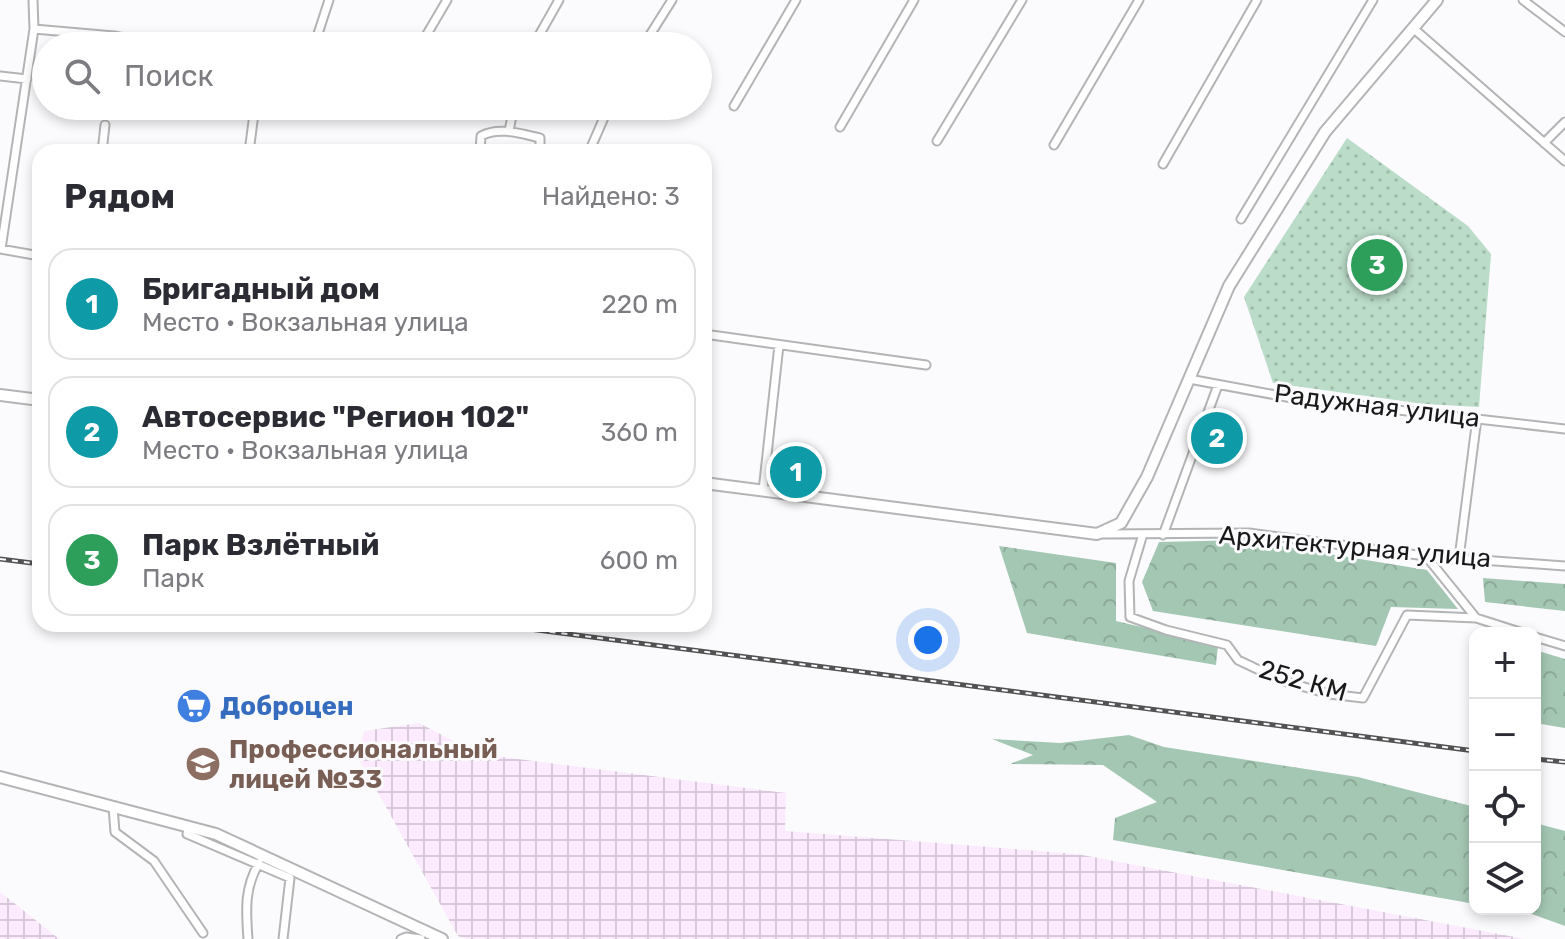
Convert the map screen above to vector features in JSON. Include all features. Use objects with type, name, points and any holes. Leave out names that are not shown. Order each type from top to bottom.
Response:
[{"type":"main road","points":[[712,484],[1097,534],[1121,523],[1147,477],[1229,286],[1325,132],[1437,0]]},
{"type":"main road","points":[[0,395],[32,399]]},
{"type":"main road","points":[[0,777],[216,834],[422,936],[441,939]]},
{"type":"street","points":[[33,0],[34,32]]},
{"type":"street","points":[[319,32],[329,0]]},
{"type":"street","points":[[428,32],[447,0]]},
{"type":"street","points":[[541,32],[559,0]]},
{"type":"street","points":[[652,32],[672,0]]},
{"type":"street","points":[[734,106],[796,0]]},
{"type":"street","points":[[840,127],[914,0]]},
{"type":"street","points":[[937,141],[1022,0]]},
{"type":"street","points":[[1054,145],[1139,0]]},
{"type":"street","points":[[1163,164],[1257,0]]},
{"type":"street","points":[[1241,219],[1373,0]]},
{"type":"street","points":[[1523,0],[1565,32]]},
{"type":"street","points":[[1413,28],[1565,161]]},
{"type":"street","points":[[34,29],[68,32]]},
{"type":"street","points":[[32,43],[1,249],[32,255]]},
{"type":"street","points":[[0,76],[27,79]]},
{"type":"street","points":[[250,144],[253,120]]},
{"type":"street","points":[[509,131],[511,120]]},
{"type":"street","points":[[592,144],[603,120]]},
{"type":"street","points":[[1544,143],[1565,122]]},
{"type":"street","points":[[103,144],[105,125]]},
{"type":"street","points":[[480,144],[481,136],[489,131],[509,131],[540,138],[540,144]]},
{"type":"street","points":[[0,190],[11,191]]},
{"type":"street","points":[[712,335],[926,365]]},
{"type":"street","points":[[763,491],[779,345]]},
{"type":"street","name":"Радужная улица","points":[[1189,379],[1292,398],[1565,429]]},
{"type":"street","points":[[1163,535],[1218,385]]},
{"type":"street","points":[[1459,558],[1477,418]]},
{"type":"street","name":"Архитектурная улица","points":[[1097,534],[1249,533],[1426,556],[1565,566]]},
{"type":"street","name":"252 КМ","points":[[1143,534],[1129,581],[1130,617],[1166,630],[1227,645],[1238,660],[1329,694],[1363,698],[1407,615],[1476,618]]},
{"type":"street","points":[[1426,556],[1476,618],[1504,627]]},
{"type":"street","points":[[1541,639],[1565,646]]},
{"type":"street","points":[[113,807],[115,832],[154,861],[203,933]]},
{"type":"street","points":[[189,827],[187,834],[290,878],[283,939]]},
{"type":"street","points":[[248,939],[245,904],[251,877],[259,863]]},
{"type":"street","points":[[401,939],[422,936]]},
{"type":"shaded area","points":[[419,723],[478,754],[786,793],[785,831],[1077,854],[1525,939],[466,939],[458,936],[358,757],[364,731]]},
{"type":"shaded area","points":[[0,892],[23,910],[59,939],[0,939]]},
{"type":"green space","points":[[1347,138],[1468,226],[1491,254],[1479,407],[1424,404],[1273,383],[1244,297]]},
{"type":"green space","points":[[1244,540],[1427,570],[1458,609],[1391,607],[1376,646],[1153,611],[1142,582],[1159,542]]},
{"type":"green space","points":[[999,546],[1116,563],[1116,621],[1218,645],[1216,665],[1027,633]]},
{"type":"green space","points":[[1483,578],[1565,584],[1565,611],[1485,602]]},
{"type":"green space","points":[[1541,652],[1565,659],[1565,728],[1541,724]]},
{"type":"green space","points":[[1129,735],[1164,747],[1358,777],[1469,805],[1469,903],[1113,840],[1115,818],[1157,802],[1103,765],[1010,764],[1033,755],[992,739],[1060,743]]},
{"type":"green space","points":[[1541,825],[1565,831],[1565,926],[1535,915],[1541,915]]},
{"type":"railway","points":[[0,559],[32,563]]},
{"type":"railway","points":[[552,632],[1469,750]]},
{"type":"railway","points":[[1541,760],[1565,762]]},
{"type":"place","name":"Парк Взлётный","points":[[1377,265]]},
{"type":"place","name":"Автосервис \"Регион 102\"","points":[[1217,438]]},
{"type":"place","name":"Бригадный дом","points":[[796,472]]},
{"type":"place","name":"Доброцен","points":[[194,706]]},
{"type":"place","name":"Профессиональный лицей №33","points":[[203,764]]}]
